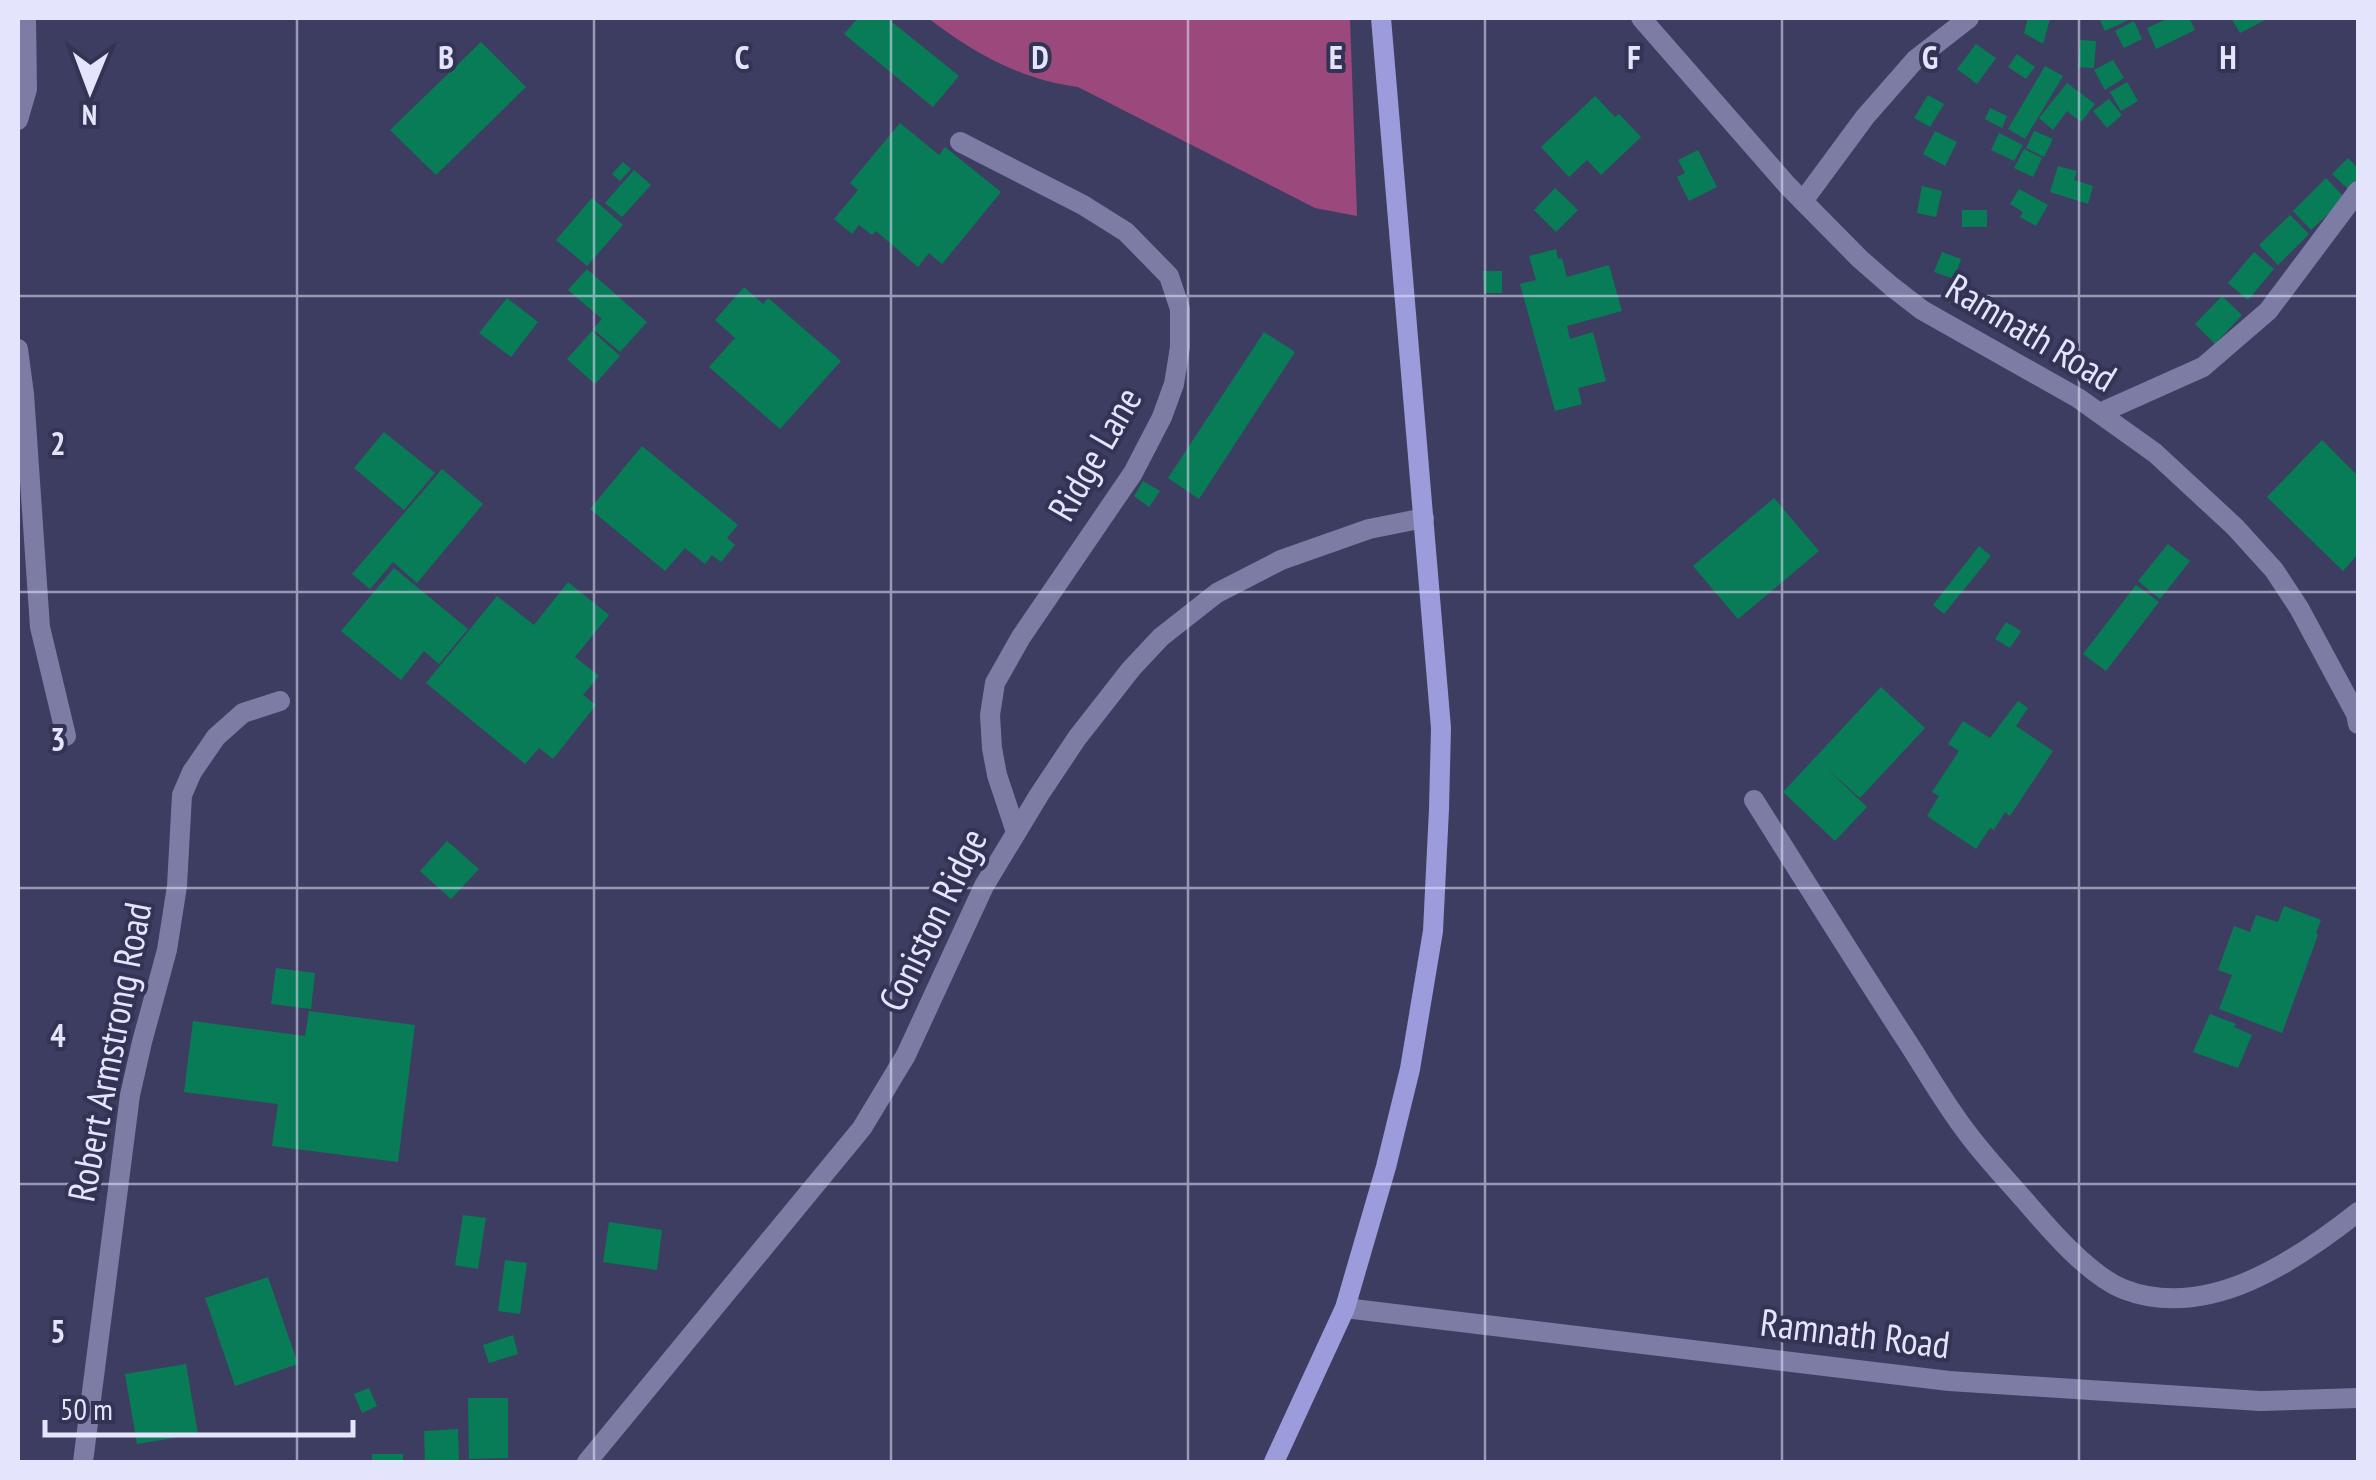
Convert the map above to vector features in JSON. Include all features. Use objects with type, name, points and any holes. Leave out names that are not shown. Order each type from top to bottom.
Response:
[{"type":"street","points":[[18,120],[26,89],[26,18]]},
{"type":"street","points":[[1274,1462],[1345,1308],[1410,1068],[1432,931],[1441,728],[1381,18]]},
{"type":"street","name":"Ramnath Road","points":[[1642,18],[1803,201],[1860,259],[1922,310],[2100,413],[2154,453],[2235,526],[2274,570],[2299,608],[2358,724]]},
{"type":"street","points":[[1803,201],[1864,117],[1916,60],[1968,18]]},
{"type":"street","name":"Ridge Lane","points":[[960,142],[1083,205],[1126,232],[1169,276],[1180,309],[1180,347],[1174,384],[1162,417],[1133,472],[1021,637],[996,683],[990,715],[992,748],[1016,832]]},
{"type":"street","points":[[2100,413],[2203,367],[2268,311],[2358,191]]},
{"type":"street","points":[[18,348],[40,627],[66,736]]},
{"type":"street","name":"Coniston Ridge","points":[[587,1462],[862,1128],[906,1055],[984,886],[1077,738],[1131,669],[1161,637],[1217,593],[1281,560],[1370,529],[1424,518]]},
{"type":"street","name":"Robert Armstrong Road","points":[[83,1462],[130,1095],[166,950],[176,886],[182,795],[192,772],[216,737],[243,713],[280,700]]},
{"type":"street","points":[[1754,800],[1967,1133],[2052,1233],[2099,1274],[2123,1288],[2146,1294],[2185,1298],[2218,1292],[2296,1257],[2358,1212]]},
{"type":"street","name":"Ramnath Road","points":[[1345,1308],[1950,1381],[2260,1401],[2358,1398]]},
{"type":"shaded area","points":[[928,18],[1350,18],[1357,216],[1315,208],[1078,87],[1037,78],[998,63]]},
{"type":"building","points":[[858,18],[887,18],[959,76],[933,107],[844,34]]},
{"type":"building","points":[[2028,18],[2050,19],[2043,44],[2024,33]]},
{"type":"building","points":[[2099,18],[2133,18],[2105,31]]},
{"type":"building","points":[[2169,18],[2189,18],[2195,30],[2156,49],[2147,28]]},
{"type":"building","points":[[2231,18],[2269,18],[2240,33]]},
{"type":"building","points":[[2134,21],[2142,39],[2124,48],[2115,31]]},
{"type":"building","points":[[2080,40],[2096,41],[2094,68],[2078,67]]},
{"type":"building","points":[[481,42],[526,87],[436,175],[390,130]]},
{"type":"building","points":[[1976,44],[1996,58],[1977,84],[1957,69]]},
{"type":"building","points":[[2017,54],[2035,67],[2026,79],[2008,67]]},
{"type":"building","points":[[2113,60],[2124,78],[2105,90],[2094,70]]},
{"type":"building","points":[[2045,66],[2063,76],[2025,139],[2008,129]]},
{"type":"building","points":[[2127,82],[2138,101],[2121,111],[2110,92]]},
{"type":"building","points":[[2067,83],[2095,104],[2081,122],[2067,111],[2053,130],[2039,118]]},
{"type":"building","points":[[1928,95],[1944,104],[1930,127],[1914,118]]},
{"type":"building","points":[[1595,96],[1641,137],[1601,175],[1587,160],[1569,177],[1541,147]]},
{"type":"building","points":[[2109,99],[2122,115],[2107,128],[2093,111]]},
{"type":"building","points":[[1990,108],[2007,116],[2002,128],[1985,119]]},
{"type":"building","points":[[900,123],[939,155],[945,147],[1001,192],[942,264],[929,253],[918,267],[876,231],[872,235],[859,225],[852,234],[834,219],[858,190],[850,183]]},
{"type":"building","points":[[1935,131],[1957,142],[1945,166],[1923,154]]},
{"type":"building","points":[[2034,131],[2053,139],[2044,157],[2026,148]]},
{"type":"building","points":[[1999,133],[2023,145],[2014,161],[1991,150]]},
{"type":"building","points":[[2024,149],[2042,158],[2033,177],[2014,168]]},
{"type":"building","points":[[1698,150],[1717,187],[1689,201],[1677,177],[1685,173],[1678,160]]},
{"type":"building","points":[[2348,158],[2358,168],[2358,180],[2349,190],[2332,174]]},
{"type":"building","points":[[623,162],[631,169],[620,181],[612,174]]},
{"type":"building","points":[[2058,166],[2077,171],[2074,180],[2093,186],[2088,204],[2050,192]]},
{"type":"building","points":[[634,170],[651,185],[622,217],[605,203]]},
{"type":"building","points":[[2326,178],[2345,198],[2311,230],[2293,211]]},
{"type":"building","points":[[1922,186],[1942,191],[1936,217],[1917,213]]},
{"type":"building","points":[[1555,188],[1578,210],[1556,232],[1534,210]]},
{"type":"building","points":[[2019,189],[2048,205],[2036,226],[2020,217],[2023,212],[2010,204]]},
{"type":"building","points":[[592,198],[623,225],[587,266],[556,240]]},
{"type":"building","points":[[1962,210],[1987,210],[1987,227],[1962,227]]},
{"type":"building","points":[[2290,215],[2309,234],[2278,265],[2259,245]]},
{"type":"building","points":[[1556,249],[1567,277],[1609,265],[1622,311],[1567,326],[1570,339],[1593,332],[1606,381],[1578,388],[1582,404],[1555,411],[1520,284],[1536,280],[1529,256]]},
{"type":"building","points":[[1942,252],[1961,259],[1954,279],[1934,272]]},
{"type":"building","points":[[2254,252],[2274,269],[2248,300],[2228,283]]},
{"type":"building","points":[[587,269],[647,322],[620,352],[593,329],[602,319],[568,290]]},
{"type":"building","points":[[1483,271],[1502,271],[1502,293],[1484,293]]},
{"type":"building","points":[[744,287],[763,304],[768,298],[841,361],[780,429],[709,367],[735,338],[715,320]]},
{"type":"building","points":[[2222,296],[2242,315],[2215,344],[2195,324]]},
{"type":"building","points":[[507,298],[538,322],[511,357],[479,333]]},
{"type":"building","points":[[592,331],[620,356],[595,384],[567,359]]},
{"type":"building","points":[[1264,332],[1295,352],[1199,499],[1168,478]]},
{"type":"building","points":[[384,432],[435,473],[404,510],[354,468]]},
{"type":"building","points":[[2322,440],[2358,476],[2358,554],[2343,571],[2267,497]]},
{"type":"building","points":[[642,446],[738,525],[727,538],[735,545],[721,562],[712,555],[705,564],[685,548],[665,571],[590,509]]},
{"type":"building","points":[[442,469],[483,504],[417,583],[393,562],[370,589],[352,574]]},
{"type":"building","points":[[1143,481],[1160,491],[1149,507],[1134,496]]},
{"type":"building","points":[[1774,498],[1819,551],[1738,619],[1693,566]]},
{"type":"building","points":[[2168,544],[2190,561],[2160,599],[2138,581]]},
{"type":"building","points":[[1979,546],[1991,556],[1944,614],[1933,605]]},
{"type":"building","points":[[394,568],[468,629],[439,664],[424,651],[401,680],[341,631]]},
{"type":"building","points":[[568,582],[609,615],[575,657],[599,676],[583,695],[596,705],[553,759],[539,748],[525,764],[426,683],[497,596],[534,625]]},
{"type":"building","points":[[2136,585],[2159,602],[2106,671],[2083,654]]},
{"type":"building","points":[[2006,622],[2021,631],[2010,648],[1995,639]]},
{"type":"building","points":[[1881,687],[1925,728],[1860,798],[1826,768],[1867,807],[1835,841],[1783,792]]},
{"type":"building","points":[[2018,701],[2028,708],[2016,726],[2053,751],[2010,816],[2005,812],[1976,849],[1927,816],[1939,796],[1932,792],[1959,751],[1948,744],[1963,721],[1990,738]]},
{"type":"building","points":[[447,841],[479,869],[451,899],[420,871]]},
{"type":"building","points":[[2284,906],[2321,920],[2282,1033],[2219,1009],[2232,975],[2218,970],[2234,926],[2250,932],[2256,915],[2278,922]]},
{"type":"building","points":[[276,968],[315,973],[311,1009],[271,1004]]},
{"type":"building","points":[[309,1011],[415,1025],[398,1162],[272,1146],[278,1104],[184,1092],[193,1021],[305,1036]]},
{"type":"building","points":[[2210,1014],[2252,1035],[2238,1068],[2193,1052]]},
{"type":"building","points":[[463,1215],[486,1218],[478,1269],[455,1265]]},
{"type":"building","points":[[609,1222],[662,1230],[657,1270],[603,1262]]},
{"type":"building","points":[[505,1260],[527,1263],[520,1314],[498,1311]]},
{"type":"building","points":[[268,1277],[298,1364],[235,1386],[205,1298]]},
{"type":"building","points":[[513,1335],[518,1354],[489,1363],[483,1345]]},
{"type":"building","points":[[186,1364],[198,1434],[137,1444],[125,1374]]},
{"type":"building","points":[[369,1388],[377,1406],[362,1413],[354,1394]]},
{"type":"building","points":[[468,1398],[508,1398],[508,1458],[469,1459]]},
{"type":"building","points":[[458,1429],[459,1462],[425,1462],[424,1431]]},
{"type":"building","points":[[372,1454],[403,1454],[403,1462],[372,1462]]}]
